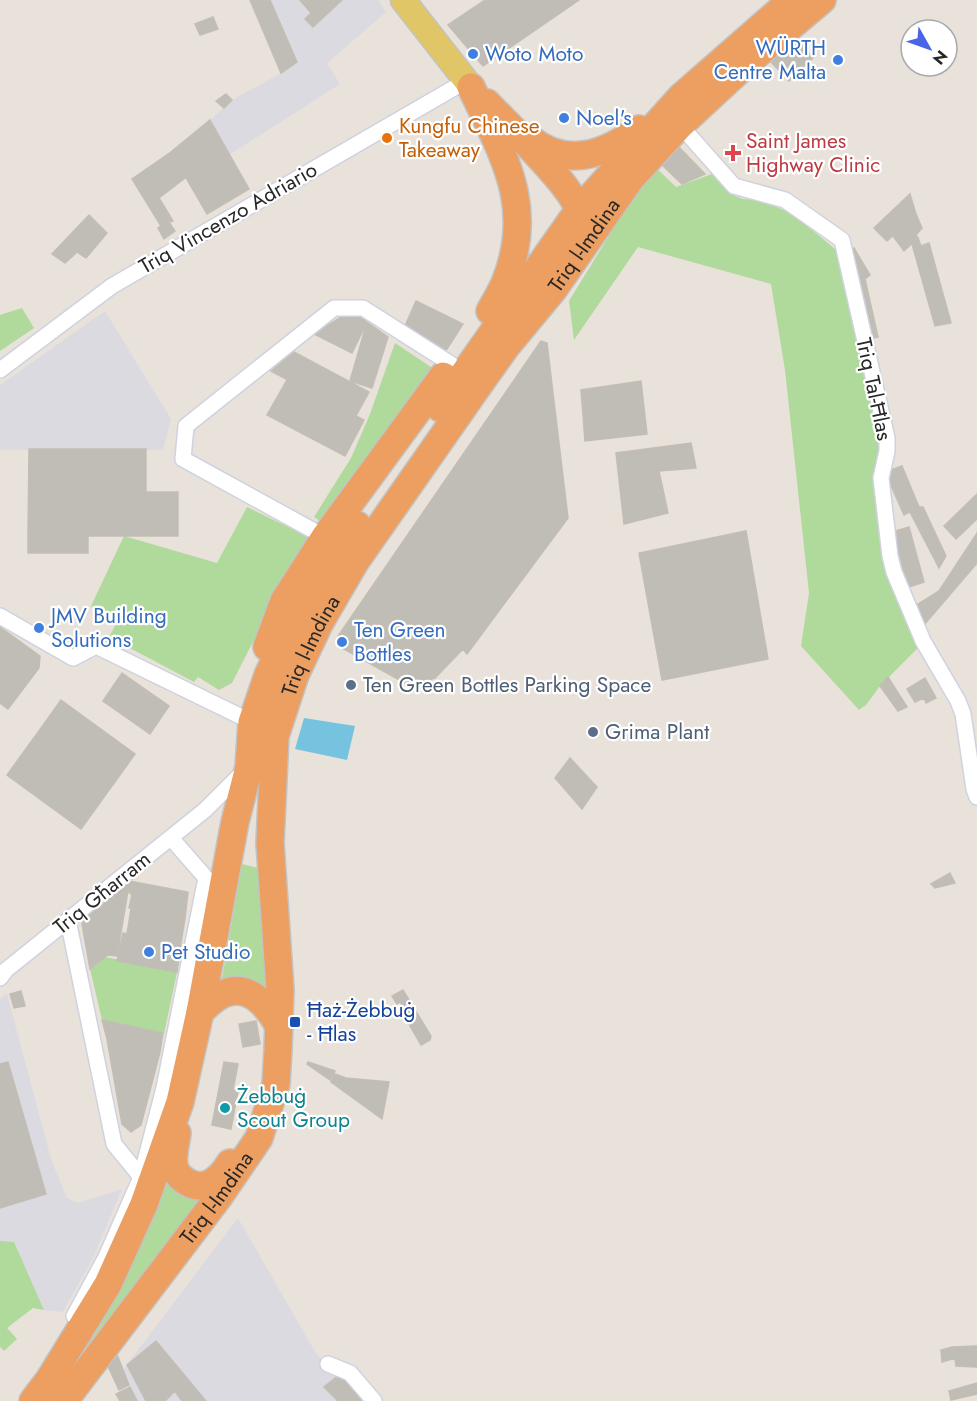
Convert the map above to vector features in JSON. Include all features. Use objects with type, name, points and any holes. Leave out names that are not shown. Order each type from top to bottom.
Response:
[{"type":"highway","name":"Triq l-Imdina","points":[[57,1390],[129,1241],[180,1102],[200,1012],[235,822],[249,767],[255,712],[268,675],[306,603],[340,550],[577,208],[681,97],[792,0]]},
{"type":"highway","name":"Triq l-Imdina","points":[[33,1401],[57,1390],[211,1206],[259,1138],[276,1084],[279,1037],[280,990],[270,843],[275,736],[295,675],[319,624],[355,562],[476,389],[553,290],[632,178],[680,125],[748,62],[822,0]]},
{"type":"highway","points":[[468,84],[536,144],[547,150],[570,155],[590,154],[616,146],[681,97]]},
{"type":"highway","points":[[468,84],[546,165],[570,194],[577,208],[578,226],[569,249],[476,389]]},
{"type":"highway","points":[[468,84],[515,155],[526,184],[533,213],[531,254],[514,300]]},
{"type":"highway","points":[[255,712],[265,652],[284,600],[326,537],[487,317],[505,283],[516,244],[519,213],[508,168],[468,84]]},
{"type":"highway","points":[[180,1102],[173,1164],[180,1178],[196,1186],[209,1185],[225,1172],[254,1119],[279,1037],[271,1011],[261,1001],[242,991],[224,993],[200,1012]]},
{"type":"main road","points":[[403,0],[468,84]]},
{"type":"street","name":"Triq Vincenzo Adriario","points":[[0,370],[112,286],[468,84]]},
{"type":"street","name":"Triq Tal-Ħlas","points":[[680,125],[734,186],[785,200],[842,240],[887,438],[887,451],[881,478],[890,556],[894,572],[923,641],[958,701],[963,714],[977,797]]},
{"type":"street","points":[[326,537],[183,459],[186,426],[334,308],[363,308],[451,364]]},
{"type":"street","points":[[0,616],[73,658],[96,645],[255,712]]},
{"type":"street","name":"Triq Għarram","points":[[2,972],[205,810],[249,767]]},
{"type":"street","points":[[205,810],[217,812],[235,822]]},
{"type":"street","points":[[57,1390],[61,1340],[106,1257],[141,1177],[164,1088],[206,878],[171,838]]},
{"type":"street","points":[[68,920],[114,1144],[141,1177]]},
{"type":"street","points":[[328,1364],[350,1373],[374,1401]]},
{"type":"shaded area","points":[[250,0],[378,0],[386,12],[327,63],[340,84],[229,155],[210,120],[232,100],[281,73]]},
{"type":"shaded area","points":[[105,311],[171,419],[163,450],[0,450],[0,385]]},
{"type":"shaded area","points":[[7,994],[51,1159],[67,1198],[78,1203],[122,1189],[93,1258],[63,1312],[44,1310],[14,1243],[0,1241],[0,999]]},
{"type":"shaded area","points":[[238,1218],[317,1355],[341,1372],[365,1401],[137,1401],[122,1371]]},
{"type":"green space","points":[[655,167],[676,187],[712,174],[730,194],[743,199],[760,200],[793,214],[841,254],[919,647],[859,710],[801,646],[809,593],[785,370],[771,284],[638,247],[574,340],[569,301],[621,216]]},
{"type":"green space","points":[[22,308],[34,328],[0,351],[0,315]]},
{"type":"green space","points":[[395,343],[431,367],[431,377],[322,522],[314,517],[351,458],[370,414]]},
{"type":"green space","points":[[247,507],[307,536],[309,547],[263,622],[232,683],[219,690],[198,677],[194,682],[109,637],[116,624],[91,606],[124,536],[217,563]]},
{"type":"green space","points":[[242,864],[258,868],[269,990],[261,985],[221,984]]},
{"type":"green space","points":[[105,957],[177,972],[164,1034],[102,1020],[90,969]]},
{"type":"green space","points":[[164,1175],[181,1196],[201,1199],[53,1401],[43,1401]]},
{"type":"green space","points":[[0,1241],[14,1242],[44,1310],[33,1308],[7,1328],[17,1339],[4,1351],[0,1347]]},
{"type":"water","points":[[304,718],[355,726],[347,760],[295,749]]},
{"type":"building","points":[[250,0],[270,0],[297,62],[281,73]]},
{"type":"building","points":[[300,0],[342,0],[313,27],[305,19],[311,13]]},
{"type":"building","points":[[485,0],[579,0],[483,66],[448,25]]},
{"type":"building","points":[[213,17],[218,29],[200,35],[195,24]]},
{"type":"building","points":[[797,38],[813,58],[801,69],[783,50]]},
{"type":"building","points":[[783,50],[801,69],[789,81],[771,62]]},
{"type":"building","points":[[226,94],[232,100],[224,108],[216,101]]},
{"type":"building","points":[[210,120],[249,189],[207,214],[171,152]]},
{"type":"building","points":[[677,145],[705,174],[682,184],[659,162]]},
{"type":"building","points":[[171,152],[185,178],[159,198],[173,221],[169,222],[175,231],[164,239],[158,228],[161,226],[132,179]]},
{"type":"building","points":[[910,194],[916,214],[887,241],[874,228]]},
{"type":"building","points":[[916,214],[922,228],[916,235],[918,238],[904,251],[893,236]]},
{"type":"building","points":[[89,215],[107,233],[86,258],[77,252],[65,263],[52,254]]},
{"type":"building","points":[[918,238],[921,246],[929,243],[951,323],[935,326],[912,244]]},
{"type":"building","points":[[854,248],[870,275],[865,279],[878,337],[869,339],[851,250]]},
{"type":"building","points":[[416,301],[463,324],[447,349],[439,350],[405,326]]},
{"type":"building","points":[[358,315],[367,322],[352,353],[314,334],[341,317]]},
{"type":"building","points":[[367,322],[388,337],[372,388],[350,381]]},
{"type":"building","points":[[541,341],[547,343],[568,518],[467,654],[463,649],[435,678],[410,686],[342,648],[338,636]]},
{"type":"building","points":[[294,352],[369,392],[356,416],[271,371]]},
{"type":"building","points":[[287,380],[364,420],[345,456],[267,415]]},
{"type":"building","points":[[641,381],[647,434],[585,441],[581,390]]},
{"type":"building","points":[[691,443],[696,468],[659,471],[668,513],[624,524],[616,453]]},
{"type":"building","points":[[29,449],[146,449],[146,492],[178,492],[178,536],[28,536]]},
{"type":"building","points":[[902,466],[919,507],[904,515],[885,472]]},
{"type":"building","points":[[977,494],[977,519],[956,539],[944,526]]},
{"type":"building","points":[[923,507],[946,556],[939,568],[910,512]]},
{"type":"building","points":[[909,527],[924,582],[909,587],[892,532]]},
{"type":"building","points":[[746,531],[768,659],[662,680],[639,553]]},
{"type":"building","points":[[977,533],[977,563],[923,626],[915,606],[939,591]]},
{"type":"building","points":[[28,536],[88,536],[88,553],[28,553]]},
{"type":"building","points":[[0,627],[40,656],[39,668],[8,709],[0,703]]},
{"type":"building","points":[[122,673],[169,706],[150,734],[103,701]]},
{"type":"building","points":[[888,677],[907,707],[898,711],[880,686]]},
{"type":"building","points":[[925,678],[936,698],[926,703],[924,698],[915,702],[907,689]]},
{"type":"building","points":[[61,700],[135,754],[107,793],[33,739]]},
{"type":"building","points":[[33,739],[107,793],[81,829],[7,775]]},
{"type":"building","points":[[570,758],[597,787],[582,809],[555,778]]},
{"type":"building","points":[[950,873],[955,883],[935,888],[931,884]]},
{"type":"building","points":[[129,881],[188,892],[185,918],[129,908],[132,895],[128,891],[118,889]]},
{"type":"building","points":[[118,889],[128,891],[117,956],[108,955],[90,969],[82,924],[86,916]]},
{"type":"building","points":[[131,909],[185,918],[181,943],[127,934]]},
{"type":"building","name":"Pet Studio","points":[[123,933],[181,943],[177,972],[117,961]]},
{"type":"building","points":[[403,990],[431,1036],[430,1040],[421,1045],[400,1002],[397,1004],[392,996]]},
{"type":"building","points":[[21,991],[25,1006],[14,1008],[10,994]]},
{"type":"building","points":[[102,1020],[163,1033],[160,1052],[107,1039]]},
{"type":"building","points":[[256,1021],[260,1044],[243,1047],[239,1024]]},
{"type":"building","points":[[107,1039],[160,1052],[141,1125],[131,1132],[122,1124]]},
{"type":"building","points":[[8,1062],[46,1194],[0,1208],[0,1064]]},
{"type":"building","name":"Żebbuġ Scout Group","points":[[224,1062],[238,1064],[233,1090],[238,1091],[231,1129],[212,1125]]},
{"type":"building","points":[[308,1062],[335,1071],[330,1080],[307,1064]]},
{"type":"building","points":[[335,1074],[346,1078],[389,1082],[382,1119],[331,1082]]},
{"type":"building","points":[[156,1341],[206,1401],[182,1401],[175,1391],[165,1401],[146,1401],[127,1365]]},
{"type":"building","points":[[977,1346],[977,1367],[956,1366],[955,1358],[942,1362],[941,1350]]},
{"type":"building","points":[[116,1352],[129,1385],[119,1390],[107,1364]]},
{"type":"building","points":[[340,1374],[363,1401],[338,1401],[324,1387]]},
{"type":"building","points":[[977,1383],[977,1394],[951,1400],[949,1391]]},
{"type":"building","points":[[130,1387],[137,1401],[120,1401],[116,1394]]},
{"type":"place","name":"Woto Moto","points":[[473,54]]},
{"type":"place","name":"WÜRTH Centre Malta","points":[[838,60]]},
{"type":"place","name":"Noel's","points":[[564,118]]},
{"type":"place","name":"Kungfu Chinese Takeaway","points":[[387,138]]},
{"type":"place","name":"Saint James Highway Clinic","points":[[733,153]]},
{"type":"place","name":"JMV Building Solutions","points":[[39,628]]},
{"type":"place","name":"Ten Green Bottles","points":[[342,642]]},
{"type":"place","name":"Ten Green Bottles Parking Space","points":[[351,685]]},
{"type":"place","name":"Grima Plant","points":[[593,732]]},
{"type":"place","name":"Pet Studio","points":[[149,952]]},
{"type":"place","name":"Ħaż-Żebbuġ - Ħlas","points":[[295,1022]]},
{"type":"place","name":"Żebbuġ Scout Group","points":[[225,1108]]}]
